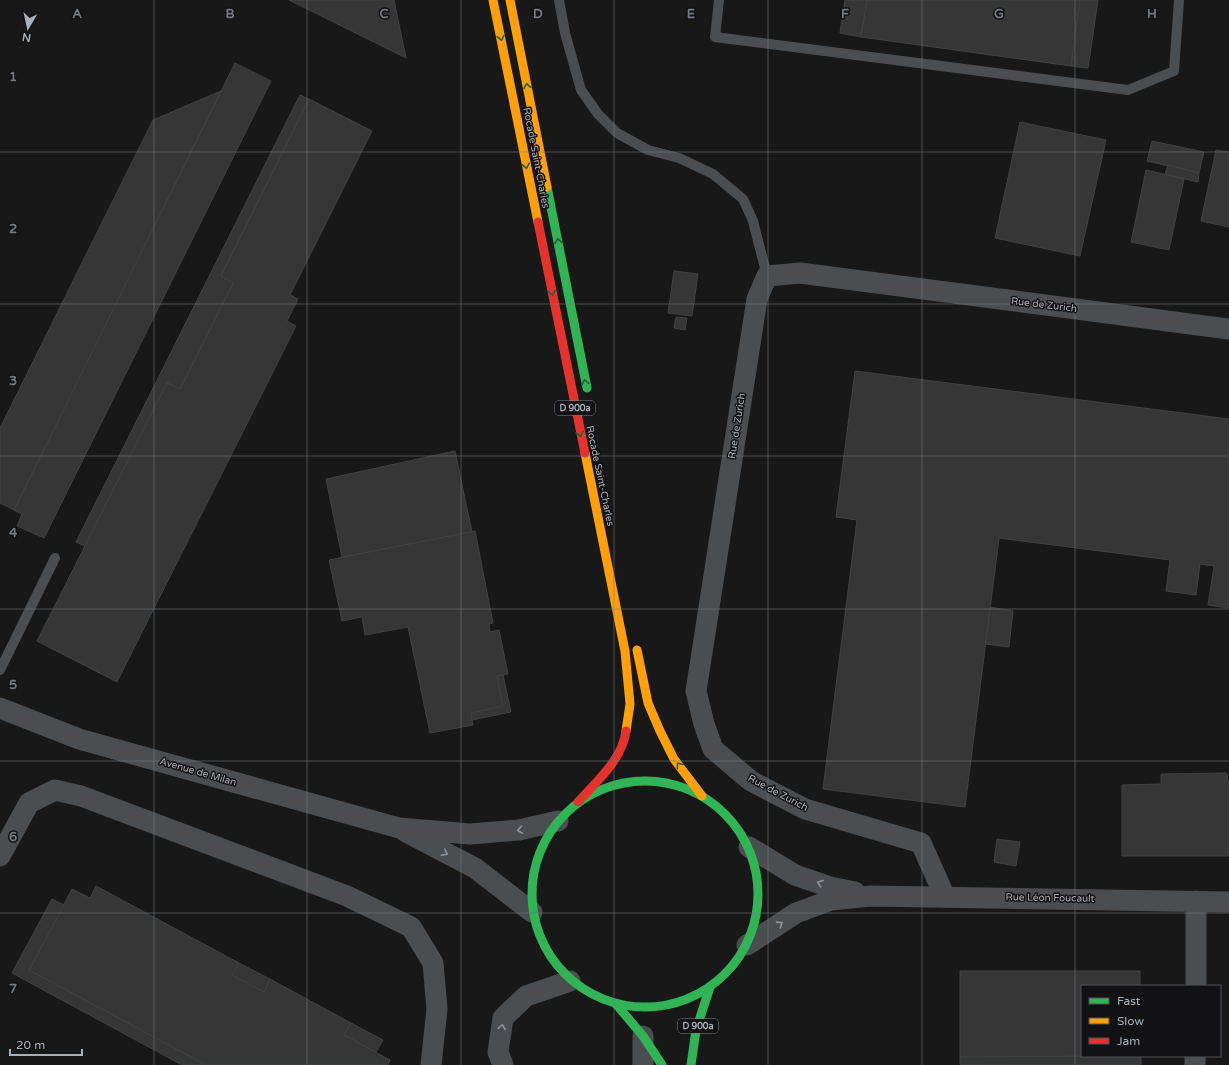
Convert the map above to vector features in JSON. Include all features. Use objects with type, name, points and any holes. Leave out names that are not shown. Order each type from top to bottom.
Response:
[{"type":"main road","name":"Rocade Saint-Charles","points":[[493,0],[625,651],[630,704],[625,738],[611,767],[578,802]]},
{"type":"main road","name":"Rocade Saint-Charles","points":[[510,0],[589,400]]},
{"type":"main road","points":[[636,642],[648,703],[674,759],[702,796],[729,818],[749,847],[758,880],[757,913],[747,945],[731,968],[710,987],[681,1002],[649,1008],[616,1004],[592,995],[570,981],[552,961],[539,938],[532,912],[532,879],[540,848],[558,821],[578,802],[608,787],[640,781],[672,784],[702,796]]},
{"type":"main road","name":"D 900a","points":[[691,1065],[696,1030],[710,987]]},
{"type":"main road","points":[[616,1004],[643,1036],[662,1065]]},
{"type":"street","name":"Rue de Zurich","points":[[944,896],[921,843],[805,809],[751,781],[713,749],[704,724],[696,691],[757,299],[767,276],[800,273],[1229,329]]},
{"type":"street","name":"Avenue de Milan","points":[[0,708],[79,739],[399,828],[470,834],[519,830],[558,821]]},
{"type":"street","points":[[0,856],[29,803],[55,790],[81,796],[347,896],[404,923],[411,927],[433,963],[437,1009],[431,1065]]},
{"type":"street","name":"Avenue de Milan","points":[[399,828],[475,868],[532,912]]},
{"type":"street","name":"Rue Léon Foucault","points":[[749,847],[796,874],[830,887],[871,896]]},
{"type":"street","name":"Rue Léon Foucault","points":[[747,945],[796,913],[831,900],[871,896],[944,896],[1229,902]]},
{"type":"street","points":[[1196,901],[1196,985]]},
{"type":"street","points":[[503,1065],[498,1052],[503,1018],[526,996],[570,981]]},
{"type":"street","points":[[643,1036],[643,1065]]},
{"type":"lane","points":[[559,0],[565,33],[581,90],[598,114],[617,133],[648,150],[679,158],[713,174],[743,198],[752,221],[767,276]]},
{"type":"lane","points":[[719,0],[714,37],[1128,90],[1174,71],[1179,0]]},
{"type":"lane","points":[[0,670],[55,558]]},
{"type":"building","points":[[289,0],[394,0],[406,58]]},
{"type":"building","points":[[845,0],[867,0],[861,37],[840,33]]},
{"type":"building","points":[[867,0],[1080,0],[1071,66],[861,37]]},
{"type":"building","points":[[1080,0],[1098,0],[1088,68],[1071,66]]},
{"type":"building","points":[[235,63],[271,81],[44,538],[17,526],[22,514],[14,510]]},
{"type":"building","points":[[221,91],[14,510],[0,503],[0,428],[153,120]]},
{"type":"building","points":[[300,95],[309,99],[221,276],[233,283],[180,389],[167,383],[85,546],[76,542]]},
{"type":"building","points":[[309,99],[372,131],[290,295],[298,299],[287,321],[296,326],[117,682],[37,641],[167,383],[180,389],[233,283],[221,276]]},
{"type":"building","points":[[1020,122],[1106,140],[1080,256],[995,238]]},
{"type":"building","points":[[1152,141],[1204,152],[1199,173],[1147,161]]},
{"type":"building","points":[[1216,150],[1229,152],[1229,227],[1201,221]]},
{"type":"building","points":[[1168,165],[1199,173],[1198,182],[1165,174]]},
{"type":"building","points":[[1146,170],[1184,179],[1169,250],[1131,242]]},
{"type":"building","points":[[674,271],[698,274],[692,316],[668,313]]},
{"type":"building","points":[[676,317],[687,318],[685,330],[674,328]]},
{"type":"building","points":[[855,371],[1229,419],[1229,608],[1208,605],[1214,566],[1200,564],[1196,595],[1166,591],[1170,560],[999,538],[965,807],[823,789],[857,520],[836,517]]},
{"type":"building","points":[[455,451],[472,532],[342,557],[326,479]]},
{"type":"building","points":[[475,531],[493,623],[489,624],[490,632],[499,630],[508,674],[497,676],[503,706],[471,713],[473,725],[430,733],[408,627],[365,635],[362,617],[342,621],[329,560]]},
{"type":"building","points":[[990,607],[1013,611],[1009,647],[986,644]]},
{"type":"building","points":[[503,675],[511,712],[472,720],[471,713],[503,706],[497,676]]},
{"type":"building","points":[[1227,773],[1229,782],[1229,856],[1122,856],[1122,785],[1161,784],[1161,774]]},
{"type":"building","points":[[997,839],[1020,842],[1016,866],[994,862]]},
{"type":"building","points":[[96,886],[239,963],[232,975],[264,992],[270,979],[351,1023],[344,1035],[390,1060],[388,1065],[206,1065],[29,970],[72,889],[90,898]]},
{"type":"building","points":[[52,899],[64,905],[29,970],[206,1065],[182,1065],[12,973]]},
{"type":"building","points":[[239,963],[270,979],[264,992],[232,975]]},
{"type":"building","points":[[960,971],[1140,971],[1140,985],[1081,985],[1081,1056],[960,1057]]},
{"type":"building","points":[[351,1023],[383,1040],[376,1052],[344,1035]]},
{"type":"building","points":[[960,1057],[1141,1057],[1141,1065],[960,1065]]},
{"type":"traffic: fast","points":[[547,187],[587,388]]},
{"type":"traffic: fast","points":[[634,781],[656,781],[688,789],[708,800],[725,814],[739,831],[750,851],[756,872],[758,894],[756,916],[750,937],[739,957],[725,974],[708,988],[688,999],[656,1007],[634,1007],[602,999],[592,994],[573,981],[558,966],[551,957],[540,937],[532,905],[532,883],[540,851],[545,841],[558,822],[573,807],[582,800],[602,789],[634,781]]},
{"type":"traffic: fast","points":[[691,1065],[696,1030],[710,987]]},
{"type":"traffic: fast","points":[[616,1004],[643,1036],[662,1065]]},
{"type":"traffic: slow","points":[[493,0],[538,222]]},
{"type":"traffic: slow","points":[[510,0],[547,187]]},
{"type":"traffic: slow","points":[[585,453],[625,651],[630,704],[626,731]]},
{"type":"traffic: slow","points":[[637,650],[648,703],[660,731],[674,759],[702,796]]},
{"type":"traffic: jam","points":[[538,222],[585,453]]},
{"type":"traffic: jam","points":[[578,802],[608,770],[624,742],[626,731]]}]
